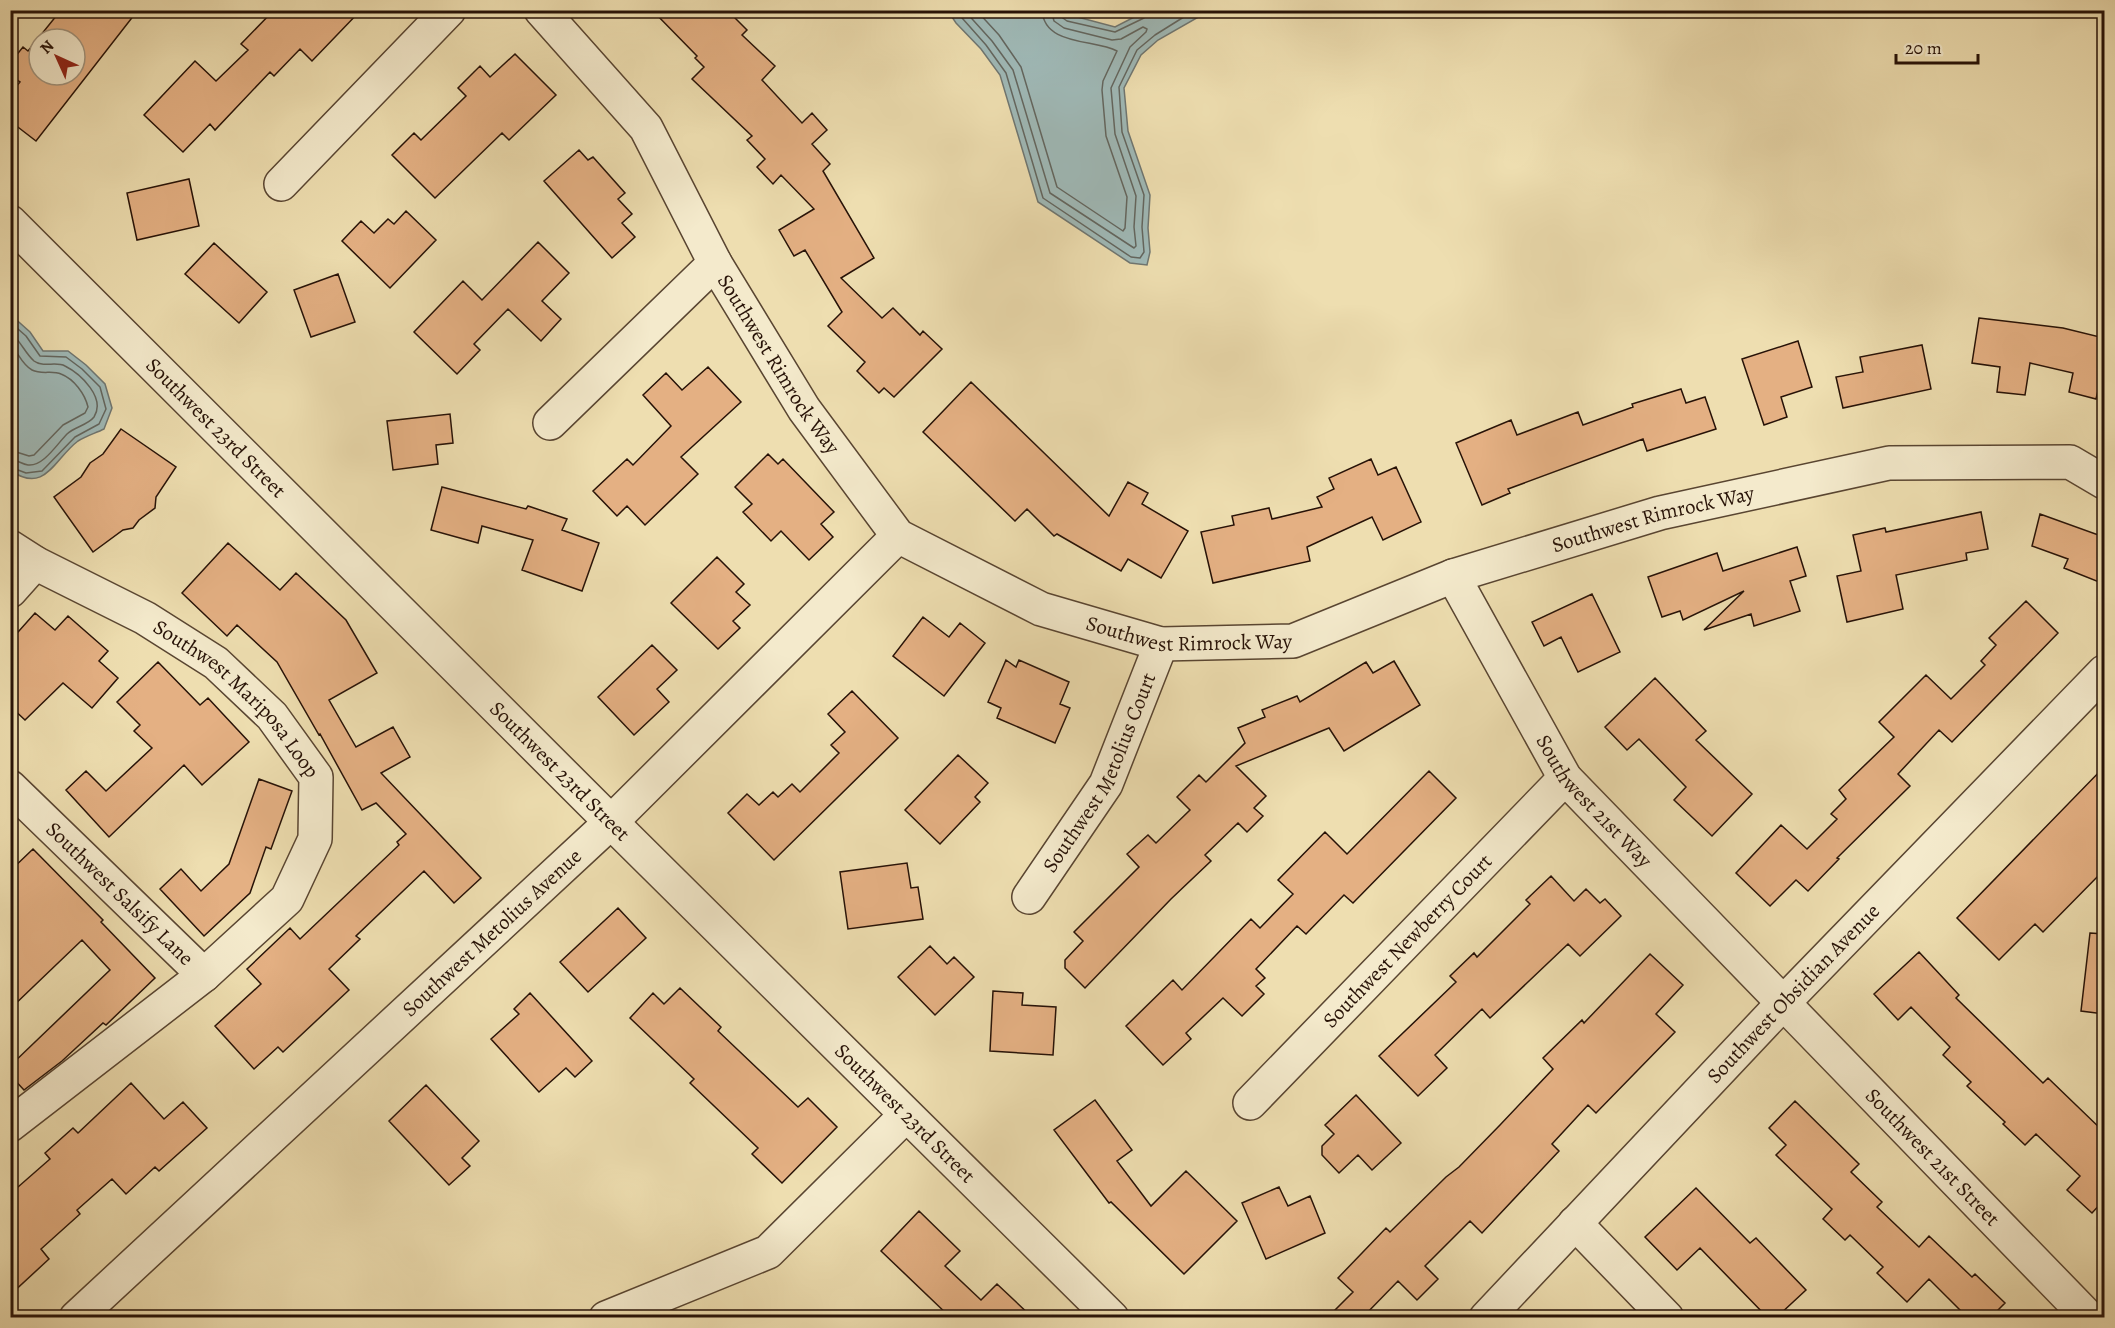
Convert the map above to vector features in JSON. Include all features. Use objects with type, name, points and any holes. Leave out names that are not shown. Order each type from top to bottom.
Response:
[{"type":"street","points":[[280,183],[449,10]]},
{"type":"street","name":"Southwest Rimrock Way","points":[[541,10],[646,128],[715,263],[804,409],[898,536],[1041,609],[1161,644],[1293,641],[1453,576],[1660,513],[1889,464],[2070,462],[2104,482]]},
{"type":"street","name":"Southwest 23rd Street","points":[[14,231],[1112,1317]]},
{"type":"street","points":[[550,423],[715,263]]},
{"type":"street","name":"Southwest Metolius Avenue","points":[[76,1317],[611,822],[898,536]]},
{"type":"street","points":[[10,591],[23,555]]},
{"type":"street","name":"Southwest Mariposa Loop","points":[[10,1125],[204,975],[287,898],[315,839],[316,777],[273,716],[216,663],[145,618],[23,555]]},
{"type":"street","name":"Southwest 21st Way","points":[[1453,576],[1565,778],[1781,998]]},
{"type":"street","name":"Southwest Metolius Court","points":[[1029,897],[1106,784],[1161,644]]},
{"type":"street","name":"Southwest Obsidian Avenue","points":[[1485,1317],[1575,1223],[1781,998],[2104,672]]},
{"type":"street","name":"Southwest Newberry Court","points":[[1250,1103],[1565,778]]},
{"type":"street","name":"Southwest Salsify Lane","points":[[10,787],[204,975]]},
{"type":"street","name":"Southwest 21st Street","points":[[1781,998],[2089,1317]]},
{"type":"street","points":[[606,1317],[768,1252],[906,1115]]},
{"type":"street","points":[[1575,1223],[1666,1317]]},
{"type":"water","points":[[948,11],[1060,11],[1115,27],[1146,11],[1209,11],[1158,40],[1141,55],[1124,88],[1128,131],[1150,195],[1148,228],[1150,252],[1147,265],[1130,263],[1038,202],[1000,75]]},
{"type":"water","points":[[11,315],[30,332],[43,351],[68,351],[86,365],[105,384],[112,408],[104,429],[78,441],[49,471],[33,479],[11,471]]},
{"type":"building","points":[[61,10],[138,10],[87,76],[87,27],[47,27]]},
{"type":"building","points":[[274,10],[361,10],[312,61],[300,49],[274,76],[270,72],[215,130],[210,124],[183,152],[144,115],[195,61],[216,81],[248,50],[241,44]]},
{"type":"building","points":[[652,10],[727,10],[747,30],[742,35],[775,66],[762,80],[802,123],[812,113],[827,130],[812,144],[830,164],[823,171],[874,258],[841,278],[882,318],[893,308],[920,335],[923,331],[942,349],[894,397],[884,388],[879,393],[857,371],[865,362],[828,326],[842,312],[805,250],[794,256],[779,230],[814,209],[781,175],[773,184],[757,167],[765,159],[747,140],[752,136],[692,79],[704,67],[695,58],[697,56]]},
{"type":"building","points":[[23,47],[27,50],[27,87],[78,87],[36,141],[10,121],[10,94],[20,82],[10,75],[10,63]]},
{"type":"building","points":[[515,54],[556,95],[509,140],[502,133],[435,198],[392,155],[414,133],[421,140],[466,96],[458,88],[480,66],[490,77]]},
{"type":"building","points":[[579,150],[588,160],[593,157],[625,193],[618,199],[632,214],[622,223],[635,237],[612,258],[544,181]]},
{"type":"building","points":[[189,179],[199,226],[137,240],[127,193]]},
{"type":"building","points":[[406,211],[436,240],[390,288],[342,241],[361,221],[374,233],[388,219],[394,224]]},
{"type":"building","points":[[538,242],[569,273],[542,301],[561,319],[541,341],[508,309],[474,344],[480,350],[457,374],[414,332],[463,281],[482,300]]},
{"type":"building","points":[[214,243],[267,292],[239,323],[185,274]]},
{"type":"building","points":[[338,274],[355,322],[311,337],[294,290]]},
{"type":"building","points":[[1979,318],[2063,328],[2104,338],[2104,366],[2096,399],[2069,392],[2073,373],[2030,363],[2025,395],[1997,392],[2000,367],[1972,363]]},
{"type":"building","points":[[1798,341],[1812,387],[1781,397],[1787,417],[1764,425],[1742,359]]},
{"type":"building","points":[[1922,345],[1931,389],[1843,408],[1836,377],[1863,372],[1860,357]]},
{"type":"building","points":[[708,367],[741,402],[681,457],[698,474],[645,525],[627,506],[617,516],[593,491],[627,459],[633,465],[671,426],[643,395],[666,373],[682,390]]},
{"type":"building","points":[[971,382],[1109,516],[1128,482],[1148,493],[1142,504],[1188,531],[1161,578],[1128,559],[1121,571],[1057,534],[1054,536],[1027,509],[1015,521],[923,432]]},
{"type":"building","points":[[1681,389],[1686,403],[1705,397],[1716,429],[1647,451],[1643,439],[1508,489],[1510,493],[1482,505],[1456,443],[1511,420],[1517,435],[1578,412],[1583,425],[1633,407],[1632,404]]},
{"type":"building","points":[[450,414],[453,443],[436,445],[438,464],[393,470],[387,421]]},
{"type":"building","points":[[121,429],[176,467],[156,497],[155,508],[139,520],[133,528],[123,530],[93,552],[54,497],[81,477],[90,463],[103,454]]},
{"type":"building","points":[[768,454],[778,464],[783,459],[834,512],[821,524],[833,537],[809,560],[781,531],[771,541],[743,512],[752,504],[735,487]]},
{"type":"building","points":[[1371,459],[1378,475],[1396,467],[1421,522],[1383,540],[1372,517],[1307,547],[1310,561],[1213,583],[1201,532],[1234,525],[1232,516],[1269,508],[1272,519],[1322,507],[1317,497],[1334,489],[1329,478]]},
{"type":"building","points":[[442,487],[526,509],[528,506],[567,519],[562,530],[599,543],[582,591],[522,570],[533,540],[482,526],[478,543],[431,530]]},
{"type":"building","points":[[1981,512],[1988,549],[1966,553],[1967,560],[1896,575],[1903,609],[1847,622],[1837,576],[1861,571],[1853,535],[1885,528],[1886,532]]},
{"type":"building","points":[[2040,514],[2104,537],[2104,584],[2064,568],[2068,559],[2032,546]]},
{"type":"building","points":[[228,543],[280,590],[296,573],[346,620],[377,673],[329,700],[356,747],[393,727],[410,757],[381,773],[481,878],[454,903],[424,871],[356,936],[360,939],[329,969],[349,990],[283,1052],[278,1047],[254,1069],[215,1026],[261,984],[247,969],[290,928],[300,939],[399,845],[397,842],[406,834],[376,803],[362,810],[277,662],[237,625],[227,636],[182,593]]},
{"type":"building","points":[[1797,547],[1806,576],[1790,581],[1800,611],[1754,626],[1751,614],[1704,630],[1744,591],[1683,620],[1680,611],[1662,617],[1648,577],[1717,553],[1723,571]]},
{"type":"building","points":[[717,557],[744,584],[736,592],[750,605],[733,621],[740,628],[718,649],[671,603]]},
{"type":"building","points":[[1592,594],[1620,652],[1578,672],[1561,637],[1544,646],[1532,622]]},
{"type":"building","points":[[2026,601],[2058,633],[1952,742],[1939,730],[1898,774],[1910,786],[1837,858],[1839,859],[1808,891],[1796,880],[1770,906],[1736,873],[1781,825],[1807,849],[1837,819],[1831,814],[1846,799],[1839,790],[1894,737],[1879,722],[1926,675],[1951,699],[1985,665],[1981,661],[1996,645],[1989,638]]},
{"type":"building","points":[[35,613],[55,630],[68,616],[108,651],[99,661],[118,678],[92,708],[63,683],[25,720],[10,706],[10,641]]},
{"type":"building","points":[[923,617],[949,637],[960,623],[985,643],[944,696],[893,656]]},
{"type":"building","points":[[652,645],[677,670],[657,689],[669,702],[634,735],[598,697]]},
{"type":"building","points":[[1006,660],[1016,667],[1019,660],[1069,682],[1060,704],[1070,708],[1055,743],[997,718],[1001,708],[988,702]]},
{"type":"building","points":[[1394,661],[1420,705],[1344,751],[1329,728],[1236,766],[1266,796],[1254,808],[1263,816],[1247,832],[1238,823],[1205,855],[1211,861],[1085,988],[1065,968],[1065,960],[1083,941],[1074,932],[1139,867],[1127,854],[1148,835],[1156,843],[1190,810],[1177,797],[1199,775],[1206,782],[1245,743],[1238,728],[1265,717],[1262,710],[1297,696],[1300,702],[1366,662],[1373,673]]},
{"type":"building","points":[[158,662],[200,705],[208,698],[249,742],[202,785],[184,765],[109,837],[66,790],[86,771],[106,791],[152,748],[134,731],[140,725],[117,702]]},
{"type":"building","points":[[1655,678],[1706,731],[1696,740],[1752,794],[1712,836],[1674,800],[1686,787],[1639,739],[1627,750],[1605,727]]},
{"type":"building","points":[[852,691],[898,738],[774,860],[728,813],[747,794],[759,805],[773,792],[778,797],[792,784],[800,792],[839,753],[831,745],[845,732],[828,714]]},
{"type":"building","points":[[958,755],[988,783],[975,797],[980,802],[940,844],[905,810]]},
{"type":"building","points":[[2104,767],[2104,870],[2043,932],[2035,924],[1999,960],[1957,918]]},
{"type":"building","points":[[1429,771],[1456,798],[1353,903],[1344,895],[1306,934],[1297,926],[1256,969],[1265,978],[1256,986],[1264,994],[1242,1016],[1223,998],[1186,1033],[1191,1039],[1163,1065],[1126,1026],[1173,980],[1182,990],[1251,919],[1260,928],[1293,894],[1278,880],[1325,832],[1347,854]]},
{"type":"building","points":[[259,779],[292,791],[271,849],[266,847],[250,893],[204,936],[160,889],[181,869],[201,891],[229,864]]},
{"type":"building","points":[[33,849],[103,920],[101,922],[155,978],[106,1025],[103,1023],[62,1061],[24,1090],[10,1075],[10,1066],[110,970],[82,940],[10,1009],[10,871]]},
{"type":"building","points":[[907,863],[911,888],[918,887],[923,919],[848,929],[840,872]]},
{"type":"building","points":[[1551,876],[1574,901],[1586,889],[1600,903],[1605,899],[1621,916],[1580,956],[1568,944],[1490,1018],[1482,1009],[1435,1055],[1447,1068],[1418,1096],[1379,1056],[1456,982],[1450,976],[1474,953],[1477,957],[1530,904],[1526,900]]},
{"type":"building","points":[[618,908],[646,938],[588,992],[560,962]]},
{"type":"building","points":[[2090,933],[2104,934],[2104,1014],[2081,1011]]},
{"type":"building","points":[[930,946],[947,964],[954,957],[974,977],[935,1015],[898,977]]},
{"type":"building","points":[[1919,952],[1959,995],[1956,998],[2043,1083],[2048,1078],[2104,1132],[2104,1200],[2092,1213],[2067,1190],[2080,1176],[2036,1134],[2025,1145],[2003,1124],[2005,1122],[1967,1086],[1971,1082],[1943,1055],[1950,1047],[1911,1007],[1898,1020],[1874,994]]},
{"type":"building","points":[[1650,954],[1683,985],[1656,1014],[1675,1032],[1596,1113],[1588,1105],[1552,1144],[1559,1151],[1482,1233],[1470,1221],[1425,1266],[1438,1279],[1417,1300],[1398,1281],[1363,1317],[1328,1317],[1353,1292],[1338,1278],[1386,1228],[1390,1232],[1500,1125],[1553,1069],[1543,1058],[1582,1020],[1584,1023]]},
{"type":"building","points":[[680,988],[721,1027],[718,1031],[798,1107],[808,1098],[837,1127],[782,1183],[752,1154],[758,1148],[690,1083],[694,1079],[630,1018],[653,993],[664,1004]]},
{"type":"building","points":[[993,991],[1023,993],[1022,1005],[1056,1007],[1053,1055],[990,1051]]},
{"type":"building","points":[[530,993],[592,1061],[575,1077],[566,1068],[539,1092],[491,1039],[519,1014],[514,1009]]},
{"type":"building","points":[[131,1083],[164,1119],[183,1102],[207,1128],[159,1171],[155,1167],[126,1194],[112,1179],[77,1210],[80,1214],[41,1249],[49,1259],[10,1295],[10,1194],[50,1159],[45,1153],[73,1128],[78,1133]]},
{"type":"building","points":[[426,1085],[479,1141],[462,1158],[470,1166],[449,1185],[389,1121]]},
{"type":"building","points":[[1356,1095],[1401,1143],[1372,1170],[1358,1155],[1339,1173],[1322,1155],[1322,1146],[1334,1134],[1325,1125]]},
{"type":"building","points":[[1095,1100],[1132,1150],[1117,1161],[1151,1206],[1186,1171],[1237,1221],[1184,1274],[1111,1202],[1109,1203],[1054,1130]]},
{"type":"building","points":[[1795,1101],[1859,1164],[1851,1172],[1882,1202],[1877,1207],[1919,1247],[1929,1236],[1972,1277],[1975,1274],[2005,1303],[1991,1317],[1967,1317],[1929,1279],[1907,1302],[1877,1273],[1883,1267],[1850,1235],[1845,1240],[1823,1219],[1832,1209],[1776,1155],[1786,1145],[1769,1128]]},
{"type":"building","points":[[1279,1187],[1288,1206],[1310,1196],[1325,1233],[1266,1259],[1242,1203]]},
{"type":"building","points":[[1696,1188],[1750,1243],[1756,1238],[1806,1290],[1777,1317],[1767,1317],[1700,1248],[1677,1270],[1645,1237]]},
{"type":"building","points":[[919,1211],[960,1251],[945,1266],[981,1300],[997,1284],[1032,1317],[950,1317],[881,1251]]}]
